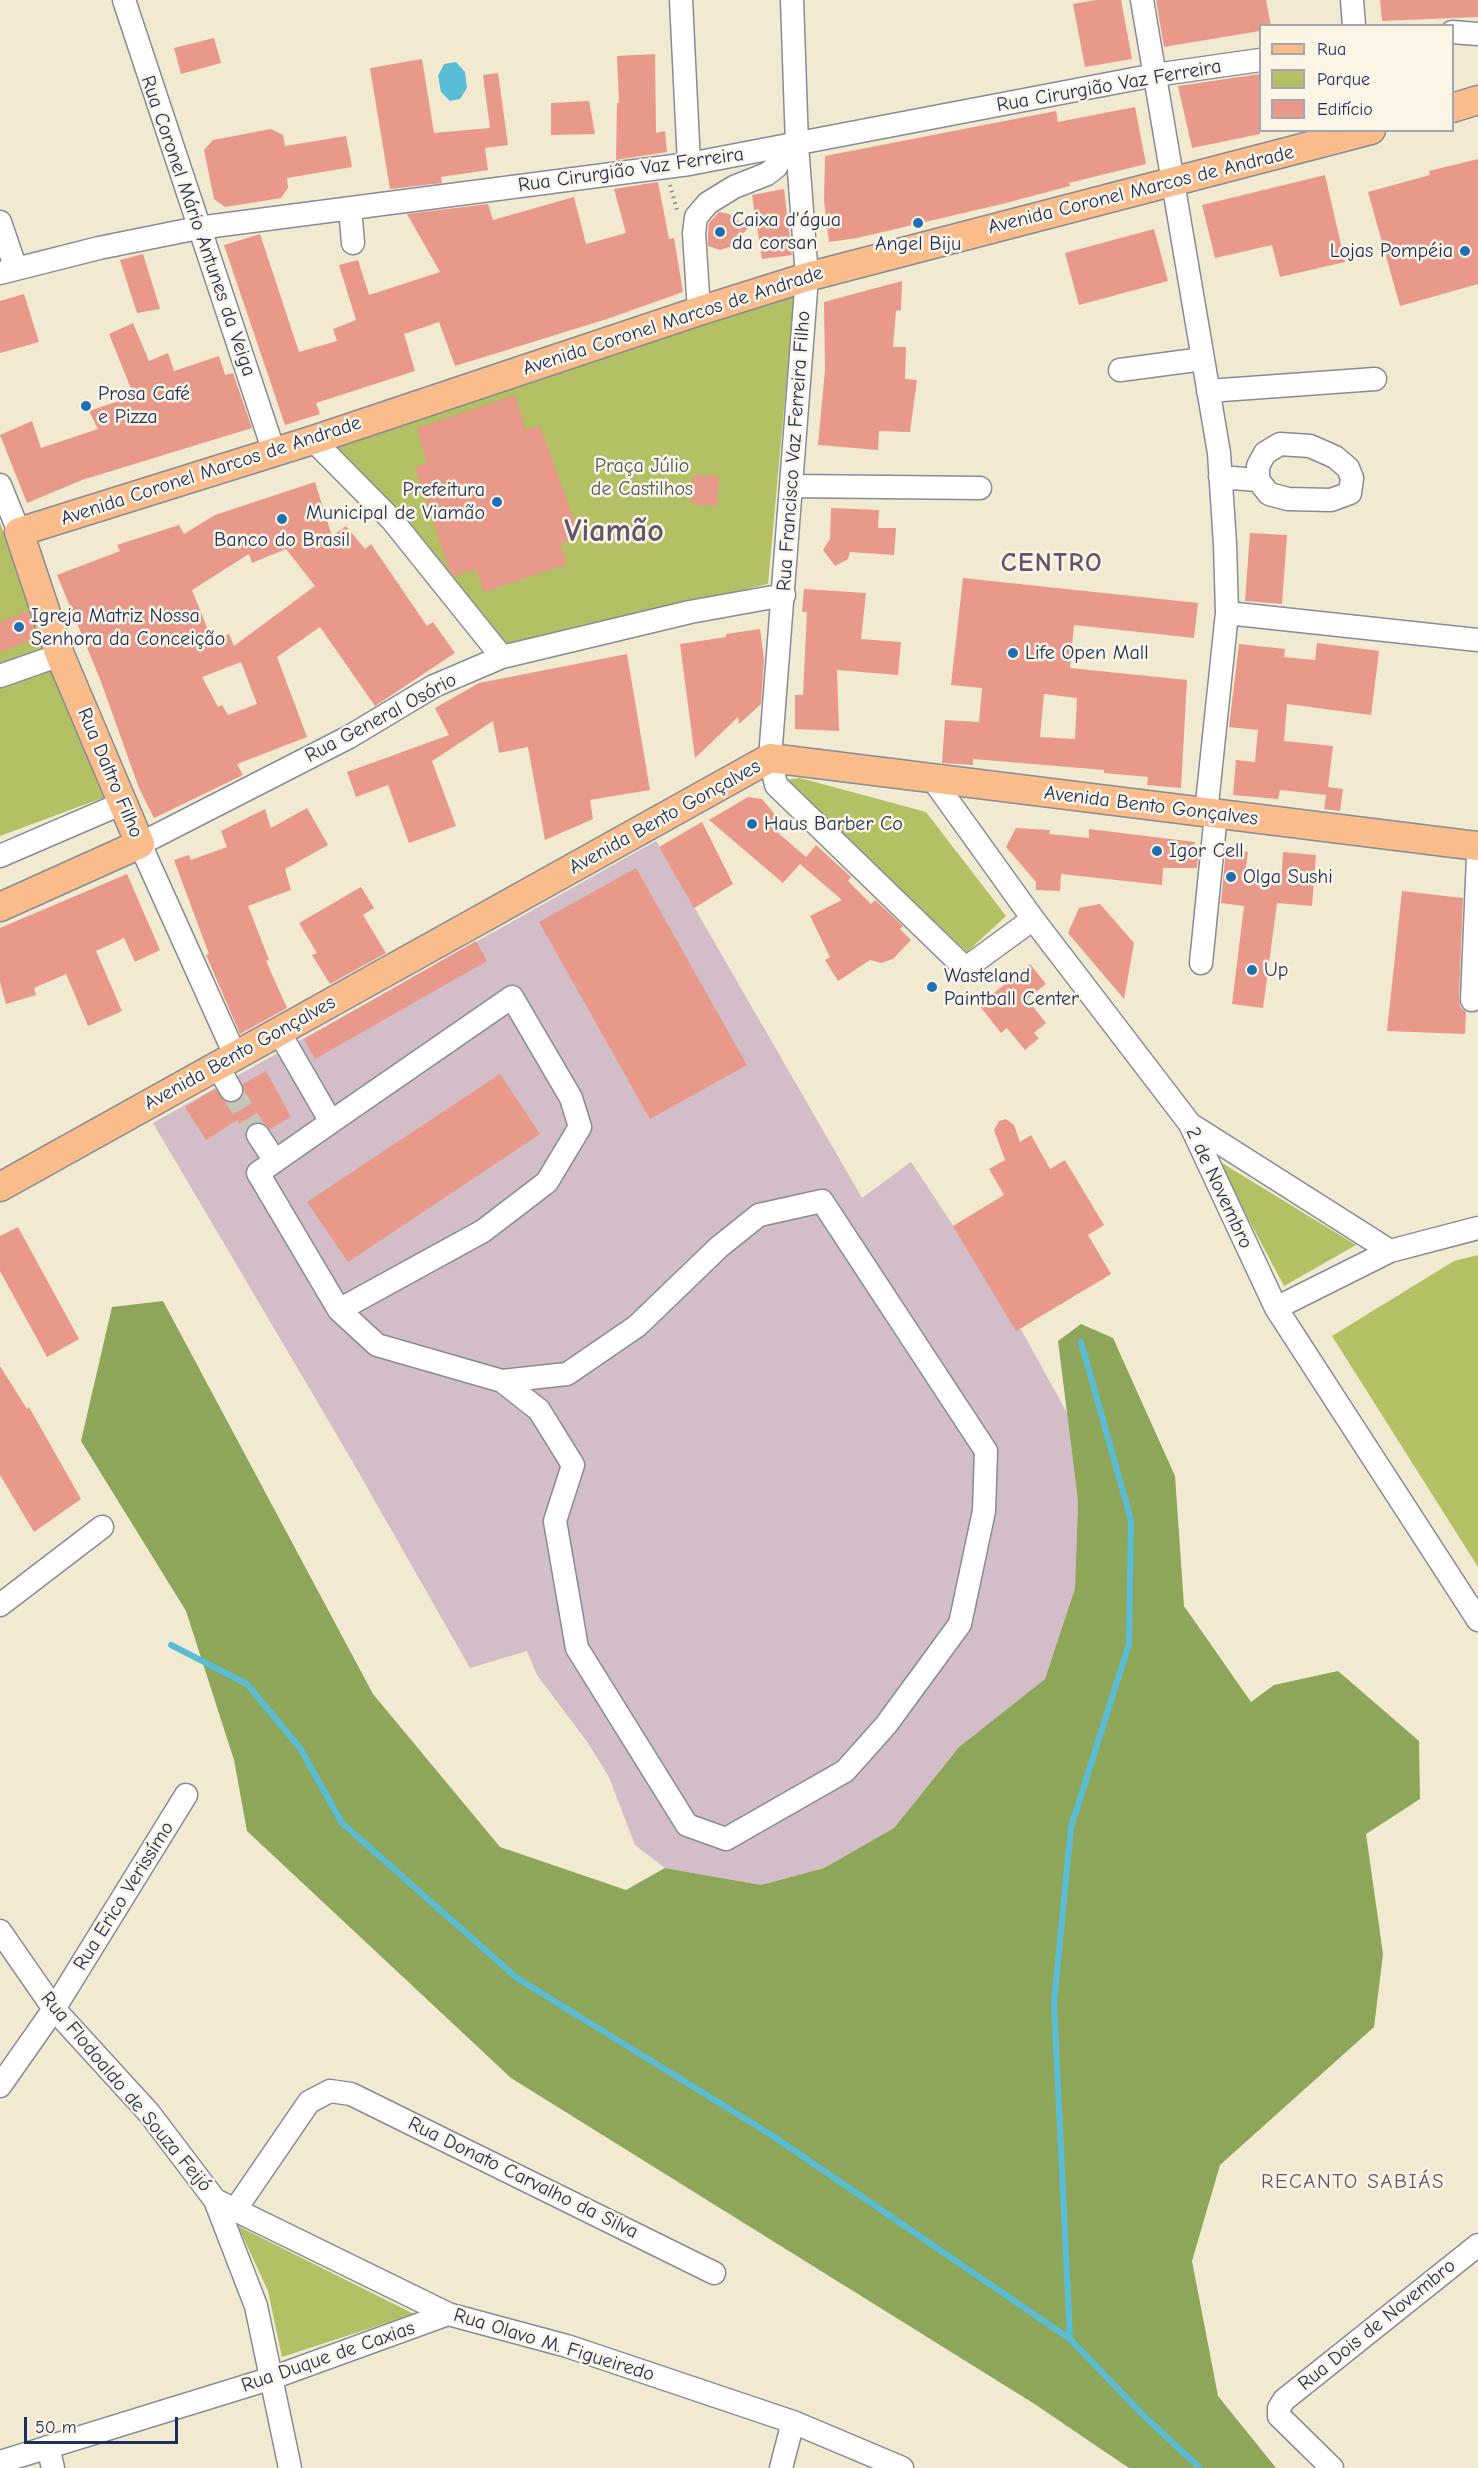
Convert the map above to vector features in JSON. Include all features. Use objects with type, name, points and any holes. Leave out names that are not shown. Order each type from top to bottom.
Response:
[{"type":"main road","points":[[1454,107],[1478,100]]},
{"type":"main road","name":"Avenida Coronel Marcos de Andrade","points":[[19,532],[313,440],[807,277],[962,235],[1175,183],[1364,132]]},
{"type":"main road","name":"Rua Daltro Filho","points":[[19,532],[60,655],[140,844]]},
{"type":"main road","name":"Avenida Bento Gonçalves","points":[[0,1187],[770,758],[1478,846]]},
{"type":"main road","name":"Rua General Osório","points":[[0,907],[140,844]]},
{"type":"street","name":"Rua Coronel Mário Antunes da Veiga","points":[[124,0],[274,452]]},
{"type":"street","points":[[681,0],[689,164]]},
{"type":"street","name":"Rua Francisco Vaz Ferreira Filho","points":[[792,0],[792,146],[807,277],[770,758],[776,785],[956,962],[963,966],[970,965],[1033,919]]},
{"type":"street","points":[[1142,0],[1175,183],[1220,477],[1227,613],[1201,963]]},
{"type":"street","points":[[1352,0],[1354,24]]},
{"type":"street","points":[[1454,33],[1478,34]]},
{"type":"street","name":"Rua Cirurgião Vaz Ferreira","points":[[8,271],[99,248],[198,228],[689,164],[1155,75],[1259,60]]},
{"type":"street","points":[[699,311],[694,233],[696,217],[708,203],[734,187],[767,174],[776,167],[792,146]]},
{"type":"street","points":[[350,208],[353,243]]},
{"type":"street","points":[[0,222],[8,271]]},
{"type":"street","points":[[1120,370],[1203,359]]},
{"type":"street","points":[[1208,391],[1375,380]]},
{"type":"street","points":[[313,440],[392,520],[502,657]]},
{"type":"street","points":[[1220,477],[1258,480]]},
{"type":"street","name":"Rua Daltro Filho","points":[[0,485],[19,532]]},
{"type":"street","points":[[791,486],[980,488]]},
{"type":"street","name":"Rua General Osório","points":[[140,844],[349,737],[434,686],[502,657],[679,614],[784,595]]},
{"type":"street","points":[[1227,613],[1478,640]]},
{"type":"street","points":[[0,676],[60,655]]},
{"type":"street","name":"2 de Novembro","points":[[931,777],[1033,919],[1190,1124],[1276,1308],[1478,1620]]},
{"type":"street","points":[[0,856],[123,803]]},
{"type":"street","name":"Rua Daltro Filho","points":[[140,844],[226,1060],[231,1090]]},
{"type":"street","points":[[1472,1000],[1478,856]]},
{"type":"street","points":[[339,1310],[483,1231],[548,1182],[579,1127],[571,1098],[512,998],[258,1173],[339,1310],[377,1345],[502,1381],[539,1410],[573,1465],[555,1521],[577,1648],[687,1825],[726,1839],[845,1771],[886,1725],[960,1624],[984,1511],[986,1451],[822,1201],[759,1215],[719,1247],[637,1326],[567,1374],[502,1381]]},
{"type":"street","points":[[279,1032],[330,1122]]},
{"type":"street","points":[[1190,1124],[1390,1251]]},
{"type":"street","points":[[258,1135],[275,1161]]},
{"type":"street","points":[[1276,1308],[1390,1251],[1478,1228]]},
{"type":"street","points":[[0,1605],[102,1527]]},
{"type":"street","name":"Rua Erico Verissímo","points":[[0,2086],[54,2009],[186,1795]]},
{"type":"street","name":"Rua Flodoaldo de Souza Feijó","points":[[0,1931],[54,2009],[149,2113],[225,2205],[256,2306],[269,2379],[290,2468]]},
{"type":"street","name":"Rua Donato Carvalho da Silva","points":[[225,2205],[309,2102],[330,2091],[351,2094],[714,2273]]},
{"type":"street","name":"Rua Olavo M. Figueiredo","points":[[225,2205],[448,2314],[567,2346],[793,2422],[902,2468]]},
{"type":"street","name":"Rua Dois de Novembro","points":[[1332,2468],[1279,2416],[1279,2408],[1284,2400],[1478,2245]]},
{"type":"street","name":"Rua Duque de Caxias","points":[[0,2462],[51,2457],[448,2314]]},
{"type":"street","points":[[781,2468],[793,2422]]},
{"type":"path","points":[[666,167],[681,224],[694,233]]},
{"type":"shaded area","points":[[656,841],[862,1198],[911,1162],[1017,1322],[1067,1413],[1078,1501],[1075,1588],[1045,1679],[959,1747],[894,1828],[824,1868],[761,1885],[665,1868],[635,1845],[609,1777],[588,1743],[537,1675],[527,1651],[470,1668],[351,1459],[153,1123]]},
{"type":"green space","name":"Praça Júlio de Castilhos","points":[[795,288],[768,584],[505,647],[400,512],[328,443]]},
{"type":"green space","points":[[0,523],[105,797],[0,836]]},
{"type":"green space","points":[[800,778],[926,812],[1006,916],[967,952],[783,780]]},
{"type":"green space","points":[[1217,1160],[1356,1245],[1284,1286]]},
{"type":"green space","points":[[1478,1255],[1478,1567],[1332,1336],[1454,1261]]},
{"type":"green space","points":[[163,1301],[373,1694],[500,1847],[626,1890],[665,1868],[761,1885],[824,1868],[894,1828],[959,1747],[1045,1679],[1075,1588],[1078,1501],[1058,1341],[1081,1324],[1113,1338],[1175,1476],[1184,1606],[1251,1702],[1274,1685],[1338,1671],[1419,1741],[1420,1799],[1366,1834],[1383,1954],[1374,2027],[1220,2165],[1192,2261],[1218,2396],[1276,2468],[1129,2468],[1033,2403],[511,2078],[247,1831],[234,1760],[186,1611],[81,1441],[112,1307]]},
{"type":"green space","points":[[238,2226],[414,2314],[282,2357],[268,2291]]},
{"type":"water","points":[[456,62],[465,72],[467,88],[460,99],[450,101],[441,92],[438,76],[444,64]]},
{"type":"building","points":[[1096,0],[1121,0],[1132,59],[1085,67],[1073,4]]},
{"type":"building","points":[[1156,0],[1266,0],[1271,24],[1259,24],[1259,31],[1164,47]]},
{"type":"building","points":[[1380,0],[1478,0],[1478,17],[1382,21]]},
{"type":"building","points":[[214,38],[221,63],[181,74],[174,48]]},
{"type":"building","points":[[655,54],[656,133],[665,131],[667,152],[616,160],[617,103],[619,103],[617,56]]},
{"type":"building","points":[[422,59],[434,133],[490,128],[483,75],[498,73],[508,145],[485,148],[488,170],[441,177],[442,183],[390,189],[370,68]]},
{"type":"building","points":[[1259,74],[1260,134],[1192,148],[1178,86]]},
{"type":"building","points":[[589,101],[595,134],[551,135],[551,103]]},
{"type":"building","points":[[1135,107],[1146,164],[1069,183],[1070,186],[1002,204],[857,238],[829,242],[824,201],[825,156],[1056,111],[1058,122]]},
{"type":"building","points":[[271,129],[283,135],[285,146],[346,136],[352,167],[287,178],[288,188],[281,198],[225,207],[214,199],[204,150],[213,140]]},
{"type":"building","points":[[1478,159],[1478,284],[1400,306],[1368,192],[1430,175],[1429,171]]},
{"type":"building","points":[[1325,175],[1345,262],[1280,277],[1272,245],[1215,258],[1202,205]]},
{"type":"building","points":[[658,182],[669,239],[674,238],[683,292],[607,319],[455,366],[439,322],[404,334],[415,371],[316,403],[320,414],[285,425],[224,245],[260,234],[299,352],[337,341],[333,329],[356,320],[339,265],[358,260],[369,295],[440,272],[407,214],[488,204],[493,220],[574,197],[586,244],[626,233],[614,189]]},
{"type":"building","points":[[784,189],[792,255],[762,259],[752,195]]},
{"type":"building","name":"Caixa d'água da corsan","points":[[719,212],[729,214],[748,228],[732,246],[720,250],[708,246],[709,223]]},
{"type":"building","points":[[1154,229],[1168,281],[1079,305],[1065,253]]},
{"type":"building","points":[[143,254],[160,309],[137,313],[120,260]]},
{"type":"building","points":[[902,281],[901,310],[896,311],[893,347],[906,347],[905,379],[917,380],[910,432],[879,431],[878,450],[818,445],[825,370],[824,302]]},
{"type":"building","points":[[24,294],[39,342],[0,353],[0,301]]},
{"type":"building","points":[[133,323],[149,361],[168,353],[174,371],[219,356],[225,375],[233,373],[252,428],[82,480],[27,503],[0,435],[32,421],[41,448],[98,429],[89,411],[134,396],[109,334]]},
{"type":"building","name":"Prefeitura Municipal de Viamão","points":[[515,395],[526,430],[540,426],[580,537],[560,544],[567,564],[484,592],[476,569],[454,576],[449,570],[415,467],[427,463],[417,428]]},
{"type":"building","points":[[693,475],[719,476],[717,506],[692,504]]},
{"type":"building","points":[[315,482],[332,536],[346,526],[365,549],[371,544],[427,626],[433,622],[455,653],[375,706],[320,627],[277,657],[307,737],[237,764],[243,775],[154,818],[139,788],[100,679],[57,575],[120,551],[117,545],[179,525],[184,534],[215,515]],"holes":[[[286,549],[315,586],[234,646],[229,634],[212,640],[192,590],[249,554],[252,563]],[[241,662],[257,704],[228,715],[222,705],[218,707],[202,677]]]},
{"type":"building","points":[[831,508],[879,510],[878,528],[896,528],[894,555],[850,552],[848,559],[835,566],[823,550],[830,539]]},
{"type":"building","points":[[1250,533],[1287,535],[1282,604],[1245,601]]},
{"type":"building","points":[[963,578],[1198,603],[1194,638],[1074,625],[1070,668],[1187,680],[1181,788],[1147,785],[1148,777],[1104,773],[1104,770],[973,759],[973,765],[942,763],[945,720],[979,722],[982,688],[951,685]],"holes":[[[1044,694],[1077,698],[1075,739],[1040,737]]]},
{"type":"building","points":[[804,589],[866,593],[861,639],[901,642],[898,675],[837,670],[839,731],[795,729],[795,695],[803,695],[807,612],[802,612]]},
{"type":"building","name":"Igreja Matriz Nossa Senhora da Conceição","points":[[28,611],[37,638],[0,652],[0,622]]},
{"type":"building","points":[[760,629],[764,659],[761,704],[739,724],[738,717],[695,758],[680,644]]},
{"type":"building","points":[[1317,643],[1379,651],[1371,715],[1287,704],[1284,741],[1333,746],[1328,787],[1343,789],[1340,811],[1324,809],[1326,795],[1280,790],[1278,799],[1233,795],[1236,760],[1255,762],[1258,730],[1229,727],[1239,644],[1285,649],[1284,657],[1315,660]]},
{"type":"building","points":[[627,654],[650,790],[590,800],[593,819],[545,840],[528,747],[499,753],[493,721],[432,761],[456,826],[409,843],[388,785],[356,797],[347,772],[449,735],[435,708],[479,683]]},
{"type":"building","points":[[748,797],[762,799],[777,817],[769,825],[806,857],[816,845],[851,877],[848,881],[871,904],[875,900],[903,926],[900,929],[911,940],[893,959],[881,963],[870,960],[838,981],[825,960],[830,957],[810,916],[842,900],[800,864],[783,883],[709,820]]},
{"type":"building","points":[[307,808],[328,845],[285,869],[291,890],[248,906],[269,960],[266,961],[287,1008],[240,1034],[206,955],[209,954],[174,860],[189,855],[191,860],[227,847],[221,831],[265,809],[271,828]]},
{"type":"building","points":[[702,822],[733,884],[694,908],[659,847]]},
{"type":"building","points":[[1016,828],[1050,830],[1049,834],[1089,838],[1089,829],[1195,842],[1194,846],[1199,846],[1197,868],[1163,868],[1162,885],[1061,874],[1060,891],[1036,890],[1036,882],[1006,847]]},
{"type":"building","points":[[1226,849],[1248,852],[1244,880],[1281,885],[1283,852],[1316,855],[1312,906],[1277,903],[1263,1008],[1232,1004],[1244,906],[1221,903]]},
{"type":"building","points":[[636,868],[747,1065],[650,1119],[539,922]]},
{"type":"building","points":[[127,874],[160,950],[135,962],[124,938],[96,951],[122,1011],[88,1026],[66,974],[34,988],[36,995],[6,1004],[0,982],[0,928]]},
{"type":"building","points":[[361,887],[374,908],[363,915],[386,953],[330,984],[312,955],[317,953],[299,923]]},
{"type":"building","points":[[1402,891],[1463,898],[1459,999],[1460,1007],[1466,1012],[1465,1034],[1387,1031]]},
{"type":"building","points":[[1100,904],[1134,943],[1124,999],[1068,933],[1079,908]]},
{"type":"building","points":[[476,941],[487,961],[315,1059],[304,1039]]},
{"type":"building","points":[[1030,964],[1046,984],[1027,999],[1046,1023],[1034,1033],[1039,1038],[1025,1050],[1007,1028],[1001,1033],[979,1005]]},
{"type":"building","points":[[266,1071],[291,1117],[270,1129],[264,1123],[251,1123],[245,1134],[237,1120],[206,1140],[185,1107],[215,1089],[225,1102],[237,1102],[243,1096],[243,1084]]},
{"type":"building","points":[[500,1074],[540,1134],[348,1262],[307,1202]]},
{"type":"building","points":[[1006,1119],[1014,1125],[1020,1142],[1031,1135],[1050,1169],[1065,1160],[1104,1225],[1088,1235],[1111,1274],[1016,1331],[953,1226],[1004,1195],[989,1169],[1005,1160],[994,1130],[999,1121]]},
{"type":"building","points":[[18,1227],[79,1339],[47,1357],[0,1271],[0,1236]]},
{"type":"building","points":[[0,1366],[27,1409],[29,1407],[81,1499],[34,1532],[0,1475]]},
{"type":"waterway","points":[[1070,2339],[1054,2003],[1071,1827],[1129,1644],[1131,1520],[1081,1342]]},
{"type":"waterway","points":[[171,1645],[247,1684],[300,1748],[342,1823],[517,1978],[773,2136],[1070,2339],[1144,2416],[1200,2468]]},
{"type":"tunnel","points":[[231,1090],[258,1135]]},
{"type":"place","name":"Angel Biju","points":[[918,223]]},
{"type":"place","name":"Caixa d'água da corsan","points":[[720,232]]},
{"type":"place","name":"Lojas Pompéia","points":[[1465,251]]},
{"type":"place","name":"Prosa Café e Pizza","points":[[86,406]]},
{"type":"place","name":"Prefeitura Municipal de Viamão","points":[[497,502]]},
{"type":"place","name":"Banco do Brasil","points":[[282,519]]},
{"type":"place","name":"Igreja Matriz Nossa Senhora da Conceição","points":[[19,627]]},
{"type":"place","name":"Life Open Mall","points":[[1013,653]]},
{"type":"place","name":"Haus Barber Co","points":[[752,824]]},
{"type":"place","name":"Igor Cell","points":[[1157,851]]},
{"type":"place","name":"Olga Sushi","points":[[1231,877]]},
{"type":"place","name":"Up","points":[[1252,970]]},
{"type":"place","name":"Wasteland Paintball Center","points":[[932,987]]},
{"type":"district","name":"Viamão","points":[[614,532]]},
{"type":"district","name":"CENTRO","points":[[1052,564]]},
{"type":"district","name":"RECANTO SABIÁS","points":[[1353,2182]]}]
